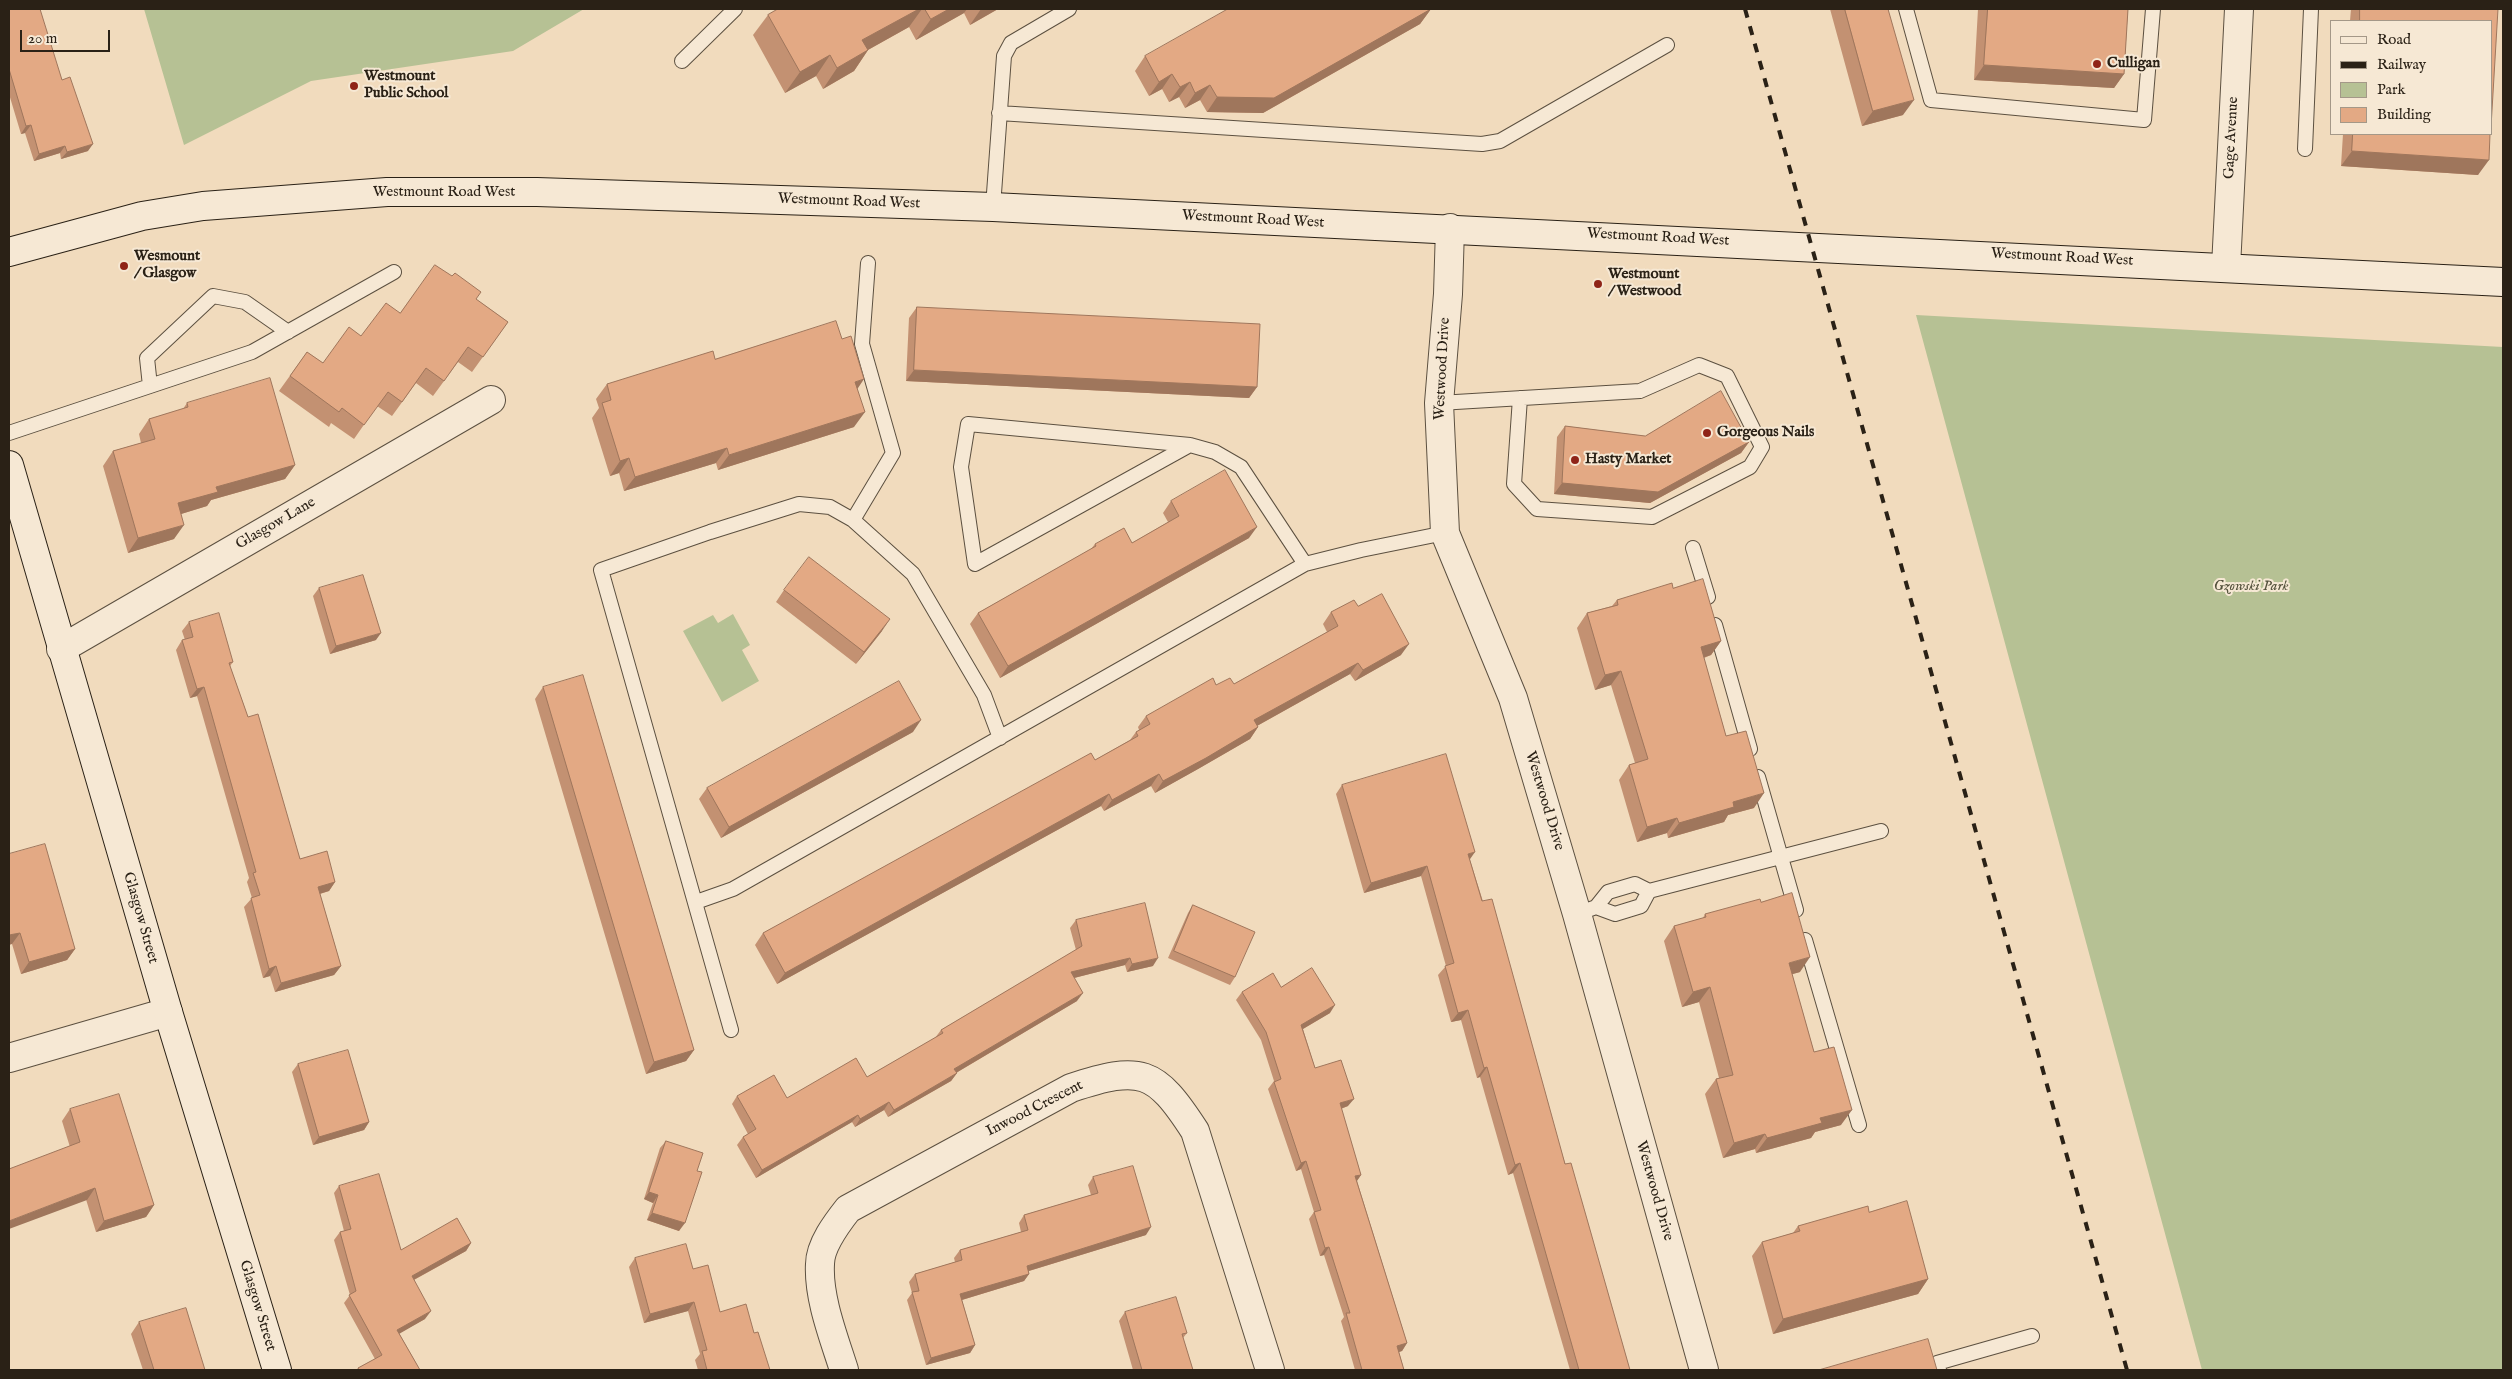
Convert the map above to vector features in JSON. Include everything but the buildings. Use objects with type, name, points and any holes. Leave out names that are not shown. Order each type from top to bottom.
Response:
[{"type":"street","name":"Gage Avenue","points":[[2226,266],[2238,9]]},
{"type":"street","name":"Westmount Road West","points":[[9,252],[142,216],[203,206],[387,192],[537,192],[993,207],[2226,266],[2503,282]]},
{"type":"street","name":"Westwood Drive","points":[[1450,228],[1448,294],[1439,403],[1445,533],[1513,698],[1587,910],[1704,1370]]},
{"type":"street","name":"Glasgow Lane","points":[[62,649],[491,400]]},
{"type":"street","name":"Glasgow Street","points":[[9,465],[168,1012],[277,1370]]},
{"type":"street","points":[[9,1058],[168,1012]]},
{"type":"street","name":"Inwood Crescent","points":[[844,1370],[826,1310],[820,1263],[832,1230],[848,1209],[1071,1088],[1099,1079],[1121,1075],[1140,1076],[1157,1082],[1175,1100],[1195,1131],[1270,1370]]},
{"type":"lane","points":[[682,61],[735,9]]},
{"type":"lane","points":[[993,207],[1004,56],[1010,43],[1069,9]]},
{"type":"lane","points":[[1906,9],[1931,100],[2144,120],[2153,9]]},
{"type":"lane","points":[[2305,149],[2311,9]]},
{"type":"lane","points":[[999,112],[1482,144],[1500,141],[1667,44]]},
{"type":"lane","points":[[853,520],[893,453],[862,344],[868,263]]},
{"type":"lane","points":[[9,433],[252,352],[394,272]]},
{"type":"lane","points":[[150,386],[147,358],[213,296],[245,302],[288,332]]},
{"type":"lane","points":[[1439,403],[1520,398],[1640,392],[1700,366],[1727,376],[1762,447],[1750,467],[1652,517],[1537,509],[1514,484],[1520,398]]},
{"type":"lane","points":[[1190,445],[975,564],[961,468],[968,424],[1190,445],[1215,452],[1241,468],[1305,564]]},
{"type":"lane","points":[[731,1030],[601,570],[710,532],[799,504],[830,507],[853,520],[913,574],[984,695],[1000,738]]},
{"type":"lane","points":[[696,902],[733,889],[1305,564],[1361,550],[1445,533]]},
{"type":"lane","points":[[1694,548],[1859,1126]]},
{"type":"lane","points":[[1587,910],[1608,892],[1635,884],[1649,891],[1882,831]]},
{"type":"lane","points":[[1587,910],[1615,914],[1641,906],[1649,891]]},
{"type":"lane","points":[[1940,1370],[1937,1363],[2032,1336]]},
{"type":"green space","points":[[144,9],[584,9],[513,51],[311,81],[184,145]]},
{"type":"green space","name":"Gzowski Park","points":[[1916,315],[2503,347],[2503,1370],[2202,1370]]},
{"type":"green space","points":[[733,614],[750,645],[742,650],[759,681],[722,702],[683,631],[713,615],[718,623]]},
{"type":"railway","points":[[1745,9],[2127,1370]]},
{"type":"place","name":"Culligan","points":[[2097,64]]},
{"type":"place","name":"Westmount Public School","points":[[354,86]]},
{"type":"place","name":"Wesmount / Glasgow","points":[[124,266]]},
{"type":"place","name":"Westmount / Westwood","points":[[1598,284]]},
{"type":"place","name":"Gorgeous Nails","points":[[1707,433]]},
{"type":"place","name":"Hasty Market","points":[[1575,460]]}]
